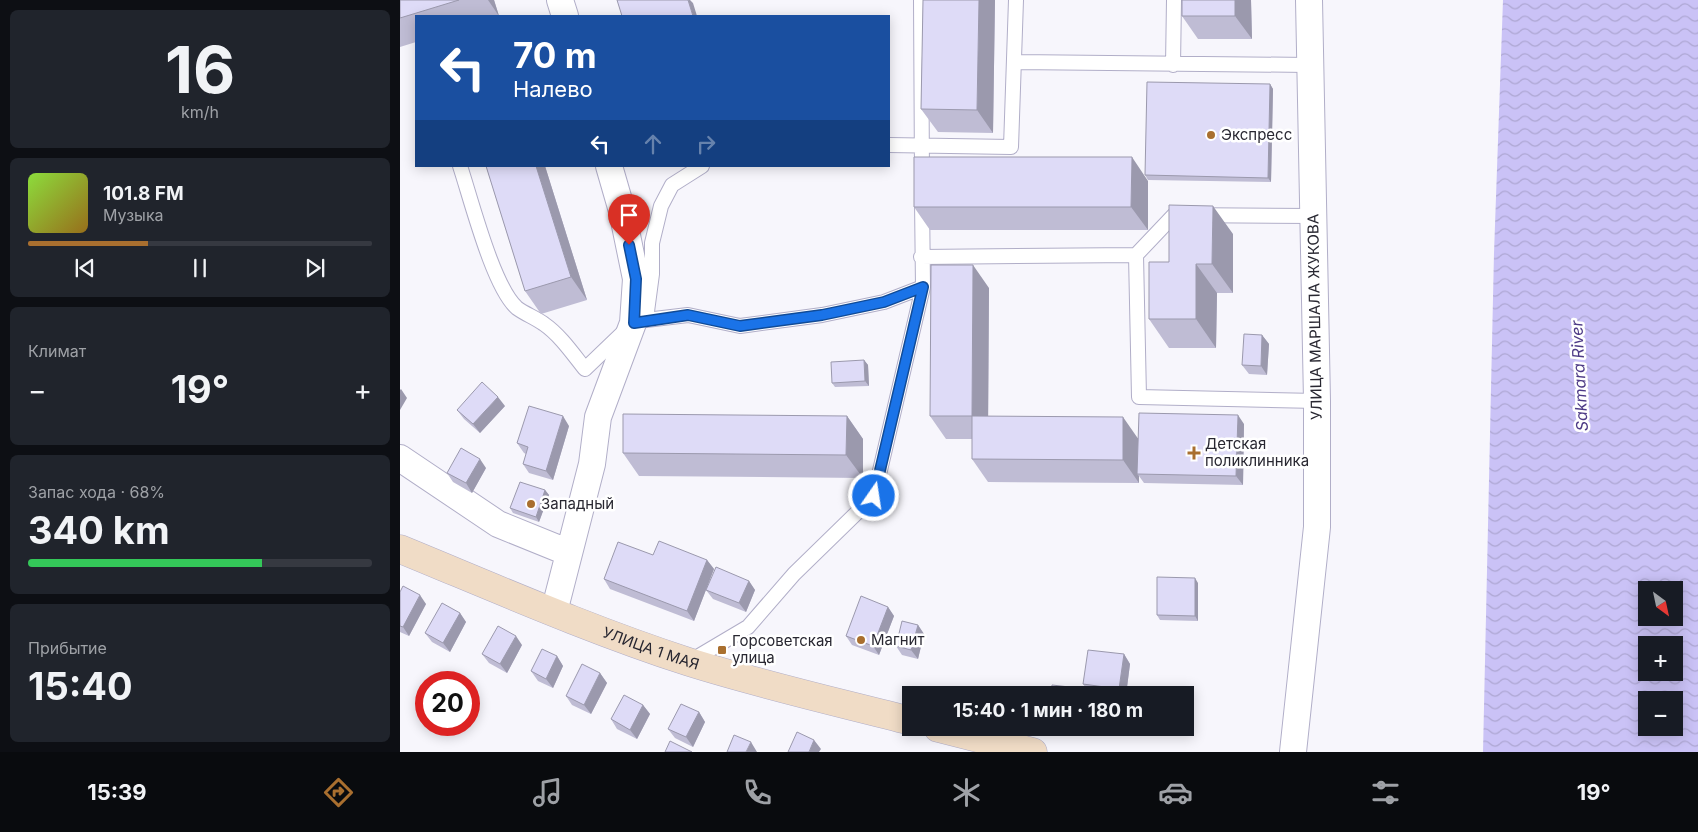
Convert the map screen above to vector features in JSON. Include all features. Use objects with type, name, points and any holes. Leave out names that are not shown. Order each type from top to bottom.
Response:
[{"type":"main road","name":"УЛИЦА 1 МАЯ","points":[[400,549],[554,612],[689,662],[798,693],[902,719]]},
{"type":"main road","points":[[970,736],[1033,752]]},
{"type":"street","points":[[560,0],[565,15]]},
{"type":"street","name":"УЛИЦА МАРШАЛА ЖУКОВА","points":[[1292,752],[1317,527],[1314,216],[1308,65],[1309,0]]},
{"type":"street","points":[[554,612],[567,552],[592,464],[598,417],[640,321],[636,279],[622,211],[609,167]]},
{"type":"street","points":[[400,458],[498,524],[567,552]]},
{"type":"lane","points":[[689,662],[748,626],[794,574],[874,496],[923,287],[921,257],[921,0]]},
{"type":"lane","points":[[890,145],[1011,147],[1016,0]]},
{"type":"lane","points":[[1173,65],[1174,0]]},
{"type":"lane","points":[[1014,62],[1308,65]]},
{"type":"lane","points":[[460,167],[490,260],[516,308],[545,325],[565,344],[585,369],[640,321],[688,315],[740,326],[822,315],[884,302],[923,287]]},
{"type":"lane","points":[[640,321],[652,274],[652,243],[661,206],[672,185],[700,167]]},
{"type":"lane","points":[[1314,216],[1174,215],[1136,255],[1138,397],[1317,401]]},
{"type":"lane","points":[[921,257],[1136,255]]},
{"type":"water","name":"Sakmara River","points":[[1503,0],[1698,0],[1698,752],[1483,752],[1494,253]]},
{"type":"building","points":[[400,0],[459,0],[400,18]]},
{"type":"building","points":[[617,0],[688,0],[693,15],[622,15]]},
{"type":"building","points":[[923,0],[979,0],[977,110],[921,109]]},
{"type":"building","points":[[1182,0],[1235,0],[1235,16],[1182,16]]},
{"type":"building","name":"Экспресс","points":[[1147,82],[1270,84],[1268,178],[1145,175]]},
{"type":"building","points":[[914,157],[1132,157],[1131,207],[914,207]]},
{"type":"building","points":[[486,167],[536,167],[571,277],[525,291]]},
{"type":"building","points":[[1169,205],[1213,206],[1212,264],[1196,264],[1196,319],[1149,319],[1149,262],[1169,262]]},
{"type":"building","points":[[931,265],[973,265],[972,416],[930,416]]},
{"type":"building","points":[[1244,334],[1262,335],[1261,366],[1242,365]]},
{"type":"building","points":[[864,360],[865,381],[832,383],[831,362]]},
{"type":"building","points":[[482,382],[498,397],[473,424],[457,410]]},
{"type":"building","points":[[529,406],[563,416],[546,471],[523,464],[528,447],[517,443]]},
{"type":"building","name":"Детская поликлинника","points":[[1139,413],[1238,415],[1236,476],[1137,474]]},
{"type":"building","points":[[623,414],[847,416],[846,455],[623,453]]},
{"type":"building","points":[[972,416],[1123,417],[1123,460],[972,459]]},
{"type":"building","points":[[461,448],[480,459],[466,483],[447,473]]},
{"type":"building","name":"Западный","points":[[520,482],[545,490],[536,517],[510,508]]},
{"type":"building","points":[[659,541],[707,560],[687,611],[604,579],[618,542],[653,555]]},
{"type":"building","points":[[716,567],[749,581],[739,603],[706,590]]},
{"type":"building","points":[[1157,577],[1195,578],[1195,616],[1157,615]]},
{"type":"building","points":[[403,586],[420,595],[403,627],[400,626],[400,592]]},
{"type":"building","points":[[861,596],[888,607],[873,646],[846,636]]},
{"type":"building","points":[[442,603],[460,613],[443,643],[425,633]]},
{"type":"building","points":[[902,621],[918,625],[911,650],[896,646]]},
{"type":"building","points":[[498,626],[516,636],[500,664],[482,654]]},
{"type":"building","points":[[542,649],[557,656],[546,679],[531,671]]},
{"type":"building","points":[[1088,650],[1124,654],[1119,686],[1083,684]]},
{"type":"building","points":[[582,664],[600,673],[584,705],[566,696]]},
{"type":"building","points":[[624,695],[643,705],[630,730],[611,719]]},
{"type":"building","points":[[681,704],[699,712],[686,737],[668,729]]},
{"type":"building","points":[[797,732],[814,740],[809,752],[788,752]]},
{"type":"building","points":[[734,735],[751,742],[746,752],[727,752]]},
{"type":"building","points":[[670,741],[692,752],[665,752]]},
{"type":"place","name":"Экспресс","points":[[1211,135]]},
{"type":"place","name":"Детская поликлинника","points":[[1194,453]]},
{"type":"place","name":"Западный","points":[[531,504]]},
{"type":"place","name":"Магнит","points":[[861,640]]},
{"type":"place","name":"Горсоветская улица","points":[[722,650]]},
{"type":"route","points":[[629,245],[636,279],[634,323],[688,315],[740,326],[822,315],[884,302],[923,287],[874,496]]}]
